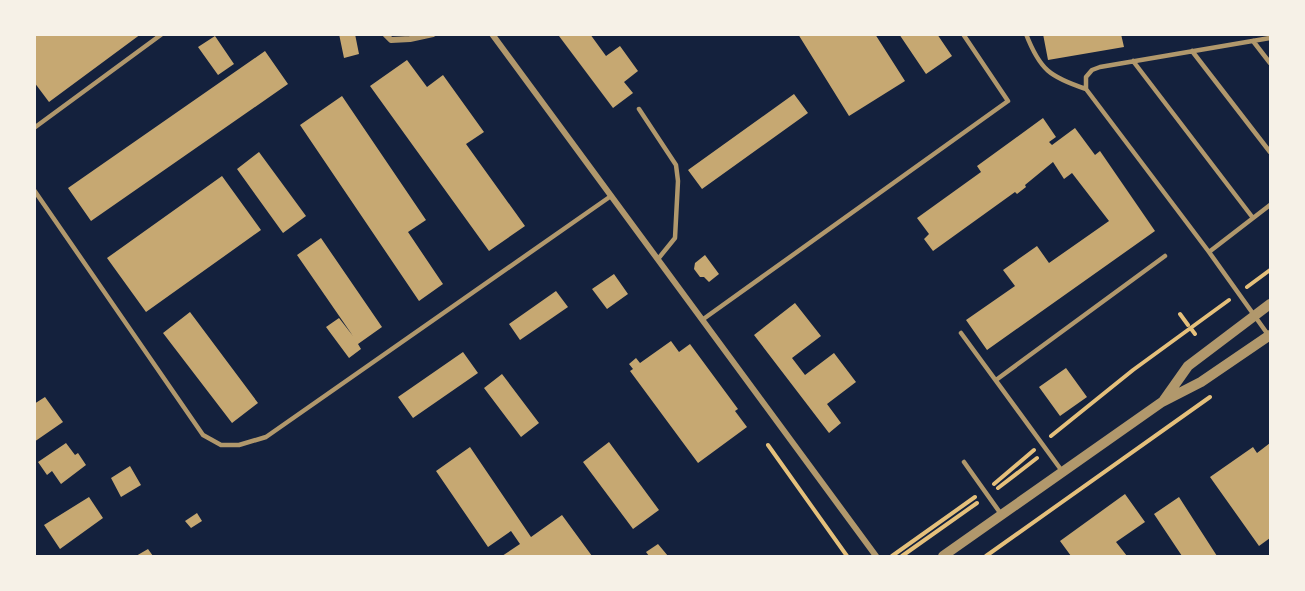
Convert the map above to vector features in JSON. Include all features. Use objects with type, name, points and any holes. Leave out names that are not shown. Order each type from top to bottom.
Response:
[{"type":"street","points":[[386,34],[391,40],[433,34]]},
{"type":"street","points":[[492,34],[876,556]]},
{"type":"street","points":[[1162,402],[1188,366],[1270,304]]},
{"type":"street","points":[[944,556],[1162,402],[1201,382],[1270,335]]},
{"type":"lane","points":[[34,128],[162,34]]},
{"type":"lane","points":[[702,320],[1008,101],[963,34]]},
{"type":"lane","points":[[1026,34],[1047,71],[1060,80],[1086,89],[1270,335]]},
{"type":"lane","points":[[1086,89],[1086,77],[1092,70],[1100,67],[1270,38]]},
{"type":"lane","points":[[1253,41],[1270,63]]},
{"type":"lane","points":[[1192,51],[1270,152]]},
{"type":"lane","points":[[1133,61],[1253,218]]},
{"type":"lane","points":[[639,109],[676,165],[678,182],[675,238],[658,259]]},
{"type":"lane","points":[[34,190],[203,435],[220,445],[239,445],[266,437],[611,196]]},
{"type":"lane","points":[[1209,252],[1270,205]]},
{"type":"lane","points":[[996,380],[1165,256]]},
{"type":"lane","points":[[961,333],[1063,472]]},
{"type":"lane","points":[[964,462],[1002,515]]},
{"type":"path","points":[[1247,286],[1270,270]]},
{"type":"path","points":[[1048,439],[1133,370],[1231,298]]},
{"type":"path","points":[[1180,314],[1188,325]]},
{"type":"path","points":[[986,556],[1211,397]]},
{"type":"path","points":[[768,445],[847,556]]},
{"type":"path","points":[[902,556],[986,493],[1036,448]]},
{"type":"path","points":[[892,556],[1040,456]]},
{"type":"building","points":[[34,34],[141,34],[49,102],[34,82]]},
{"type":"building","points":[[339,34],[355,34],[359,54],[344,58]]},
{"type":"building","points":[[561,34],[590,34],[606,56],[620,46],[638,71],[624,82],[633,93],[613,108],[559,36]]},
{"type":"building","points":[[798,34],[875,34],[905,81],[849,116]]},
{"type":"building","points":[[899,34],[937,34],[952,56],[926,74]]},
{"type":"building","points":[[1043,34],[1121,34],[1124,47],[1048,60]]},
{"type":"building","points":[[215,36],[234,64],[218,75],[198,47]]},
{"type":"building","points":[[265,51],[288,84],[91,221],[68,188]]},
{"type":"building","points":[[407,60],[427,87],[443,75],[484,132],[466,144],[525,226],[489,251],[370,86]]},
{"type":"building","points":[[794,94],[808,113],[702,189],[688,170]]},
{"type":"building","points":[[342,96],[426,220],[408,232],[443,284],[419,301],[300,125]]},
{"type":"building","points":[[1043,118],[1056,137],[1049,142],[1052,145],[1075,128],[1095,155],[1100,151],[1155,231],[987,350],[966,320],[1015,286],[1003,270],[1037,246],[1049,263],[1109,221],[1072,173],[1064,179],[1053,162],[1017,194],[1015,192],[933,251],[924,239],[929,234],[917,218],[981,172],[977,166]]},
{"type":"building","points":[[259,152],[306,216],[283,233],[237,169]]},
{"type":"building","points":[[222,176],[261,230],[146,312],[107,258]]},
{"type":"building","points":[[321,238],[382,327],[358,344],[361,349],[349,358],[326,327],[339,318],[353,336],[297,255]]},
{"type":"building","points":[[705,255],[719,274],[709,282],[704,277],[700,277],[694,269],[695,263]]},
{"type":"building","points":[[614,274],[628,294],[607,309],[592,289]]},
{"type":"building","points":[[556,291],[568,307],[520,340],[509,324]]},
{"type":"building","points":[[795,303],[821,336],[792,358],[805,375],[834,353],[856,382],[827,404],[841,423],[829,433],[754,335]]},
{"type":"building","points":[[190,312],[258,403],[232,423],[163,333]]},
{"type":"building","points":[[671,341],[679,352],[690,344],[738,409],[735,411],[747,427],[698,463],[630,371],[633,369],[629,364],[636,358],[640,363]]},
{"type":"building","points":[[463,352],[478,373],[413,418],[398,397]]},
{"type":"building","points":[[1066,368],[1087,397],[1060,416],[1039,387]]},
{"type":"building","points":[[502,374],[539,423],[521,437],[484,388]]},
{"type":"building","points":[[45,397],[63,422],[34,442],[34,404]]},
{"type":"building","points":[[609,442],[659,510],[633,529],[583,462]]},
{"type":"building","points":[[66,443],[75,455],[78,453],[86,465],[61,484],[52,471],[47,475],[38,462]]},
{"type":"building","points":[[1270,443],[1270,538],[1259,546],[1210,477],[1253,447],[1257,453]]},
{"type":"building","points":[[470,447],[531,537],[562,515],[592,556],[502,556],[520,544],[511,531],[488,547],[436,471]]},
{"type":"building","points":[[130,466],[141,485],[121,497],[111,478]]},
{"type":"building","points":[[1125,494],[1145,522],[1116,542],[1127,556],[1071,556],[1060,541]]},
{"type":"building","points":[[89,497],[103,518],[60,549],[44,525]]},
{"type":"building","points":[[1179,497],[1217,556],[1182,556],[1154,514]]},
{"type":"building","points":[[197,513],[202,521],[191,528],[185,521]]},
{"type":"building","points":[[658,544],[668,556],[649,556],[646,552]]},
{"type":"building","points":[[148,549],[153,556],[136,556]]}]
